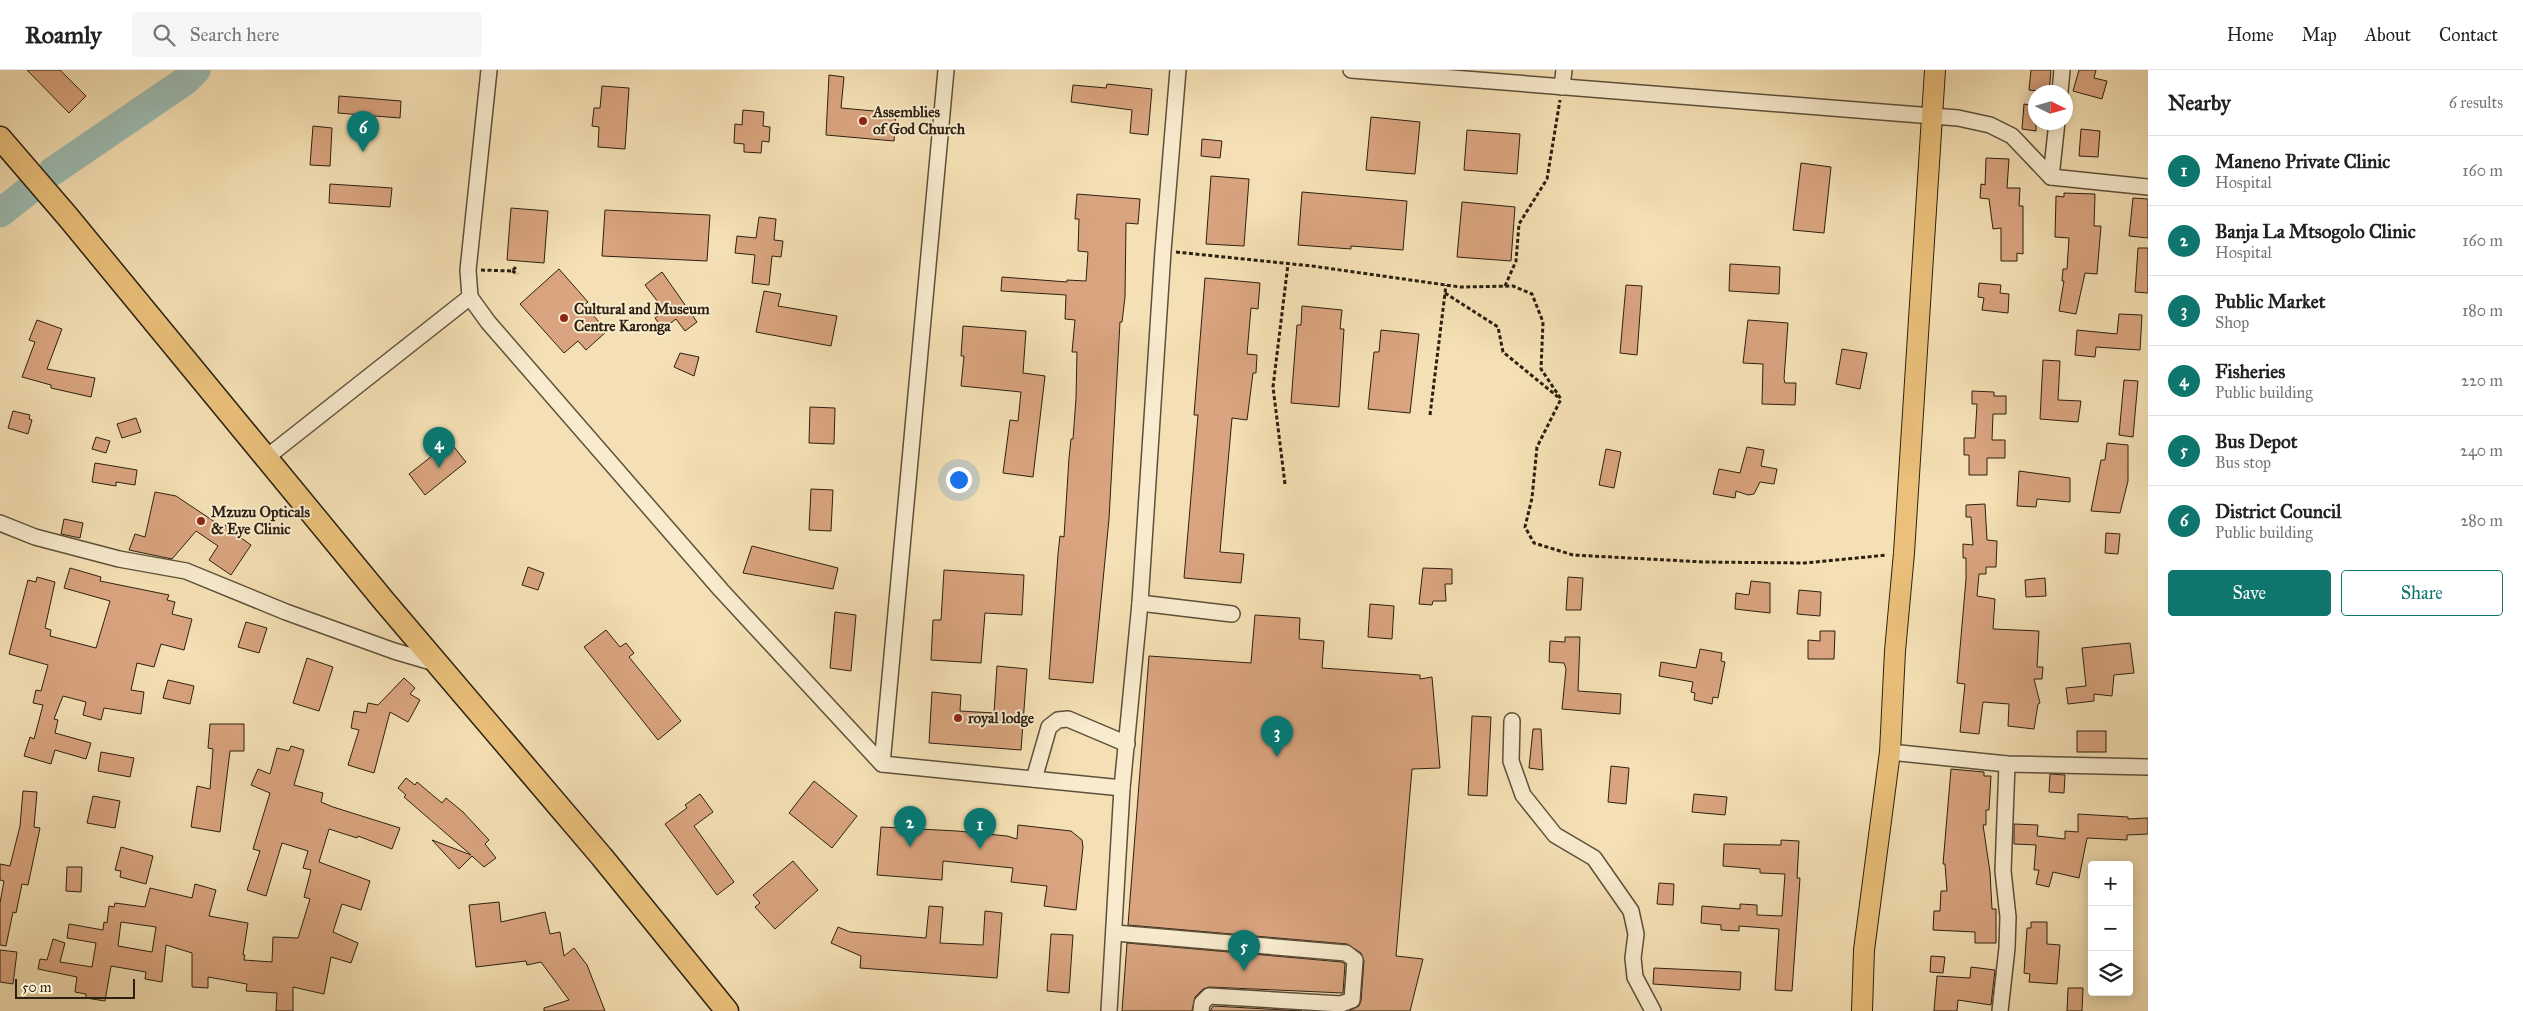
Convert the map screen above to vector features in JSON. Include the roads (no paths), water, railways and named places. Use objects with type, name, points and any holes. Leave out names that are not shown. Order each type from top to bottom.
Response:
[{"type":"highway","points":[[0,138],[68,217],[384,602],[602,857],[727,1011]]},
{"type":"main road","points":[[1862,1011],[1864,950],[1890,752],[1895,651],[1904,553],[1935,70]]},
{"type":"street","points":[[489,70],[468,270],[470,298],[488,322],[721,590],[882,764],[1122,788]]},
{"type":"street","points":[[882,764],[946,70]]},
{"type":"street","points":[[1109,1011],[1122,788],[1140,603],[1163,251],[1178,70]]},
{"type":"street","points":[[1351,70],[1933,115],[1990,125],[2012,136],[2051,177],[2148,187]]},
{"type":"street","points":[[1562,87],[1564,70]]},
{"type":"street","points":[[2061,85],[2062,70]]},
{"type":"street","points":[[2051,177],[2056,130]]},
{"type":"street","points":[[267,458],[470,298]]},
{"type":"street","points":[[0,523],[35,537],[119,559],[186,571],[286,612],[394,651],[437,663]]},
{"type":"street","points":[[1140,603],[1232,614]]},
{"type":"street","points":[[1034,779],[1049,727],[1058,720],[1068,719],[1127,744]]},
{"type":"street","points":[[1512,721],[1512,761],[1523,795],[1555,835],[1594,858],[1631,911],[1636,934],[1633,958],[1635,977],[1653,1011]]},
{"type":"street","points":[[1890,752],[2007,764],[2148,767]]},
{"type":"street","points":[[2000,1011],[2008,925],[2003,871],[2007,764]]},
{"type":"street","points":[[1115,933],[1346,953],[1355,960],[1352,1000],[1347,1003],[1209,996],[1202,1003],[1201,1011]]},
{"type":"waterway","points":[[53,171],[185,81],[196,70]]},
{"type":"waterway","points":[[0,213],[28,191]]},
{"type":"place","name":"Assemblies of God Church","points":[[863,121]]},
{"type":"place","name":"District Council","points":[[363,152]]},
{"type":"place","name":"Cultural and Museum Centre Karonga","points":[[564,318]]},
{"type":"place","name":"Fisheries","points":[[439,468]]},
{"type":"place","name":"Mzuzu Opticals & Eye Clinic","points":[[201,521]]},
{"type":"place","name":"royal lodge","points":[[958,718]]},
{"type":"place","name":"Public Market","points":[[1277,757]]},
{"type":"place","name":"Banja La Mtsogolo Clinic","points":[[910,847]]},
{"type":"place","name":"Maneno Private Clinic","points":[[980,849]]},
{"type":"place","name":"Bus Depot","points":[[1244,971]]}]
